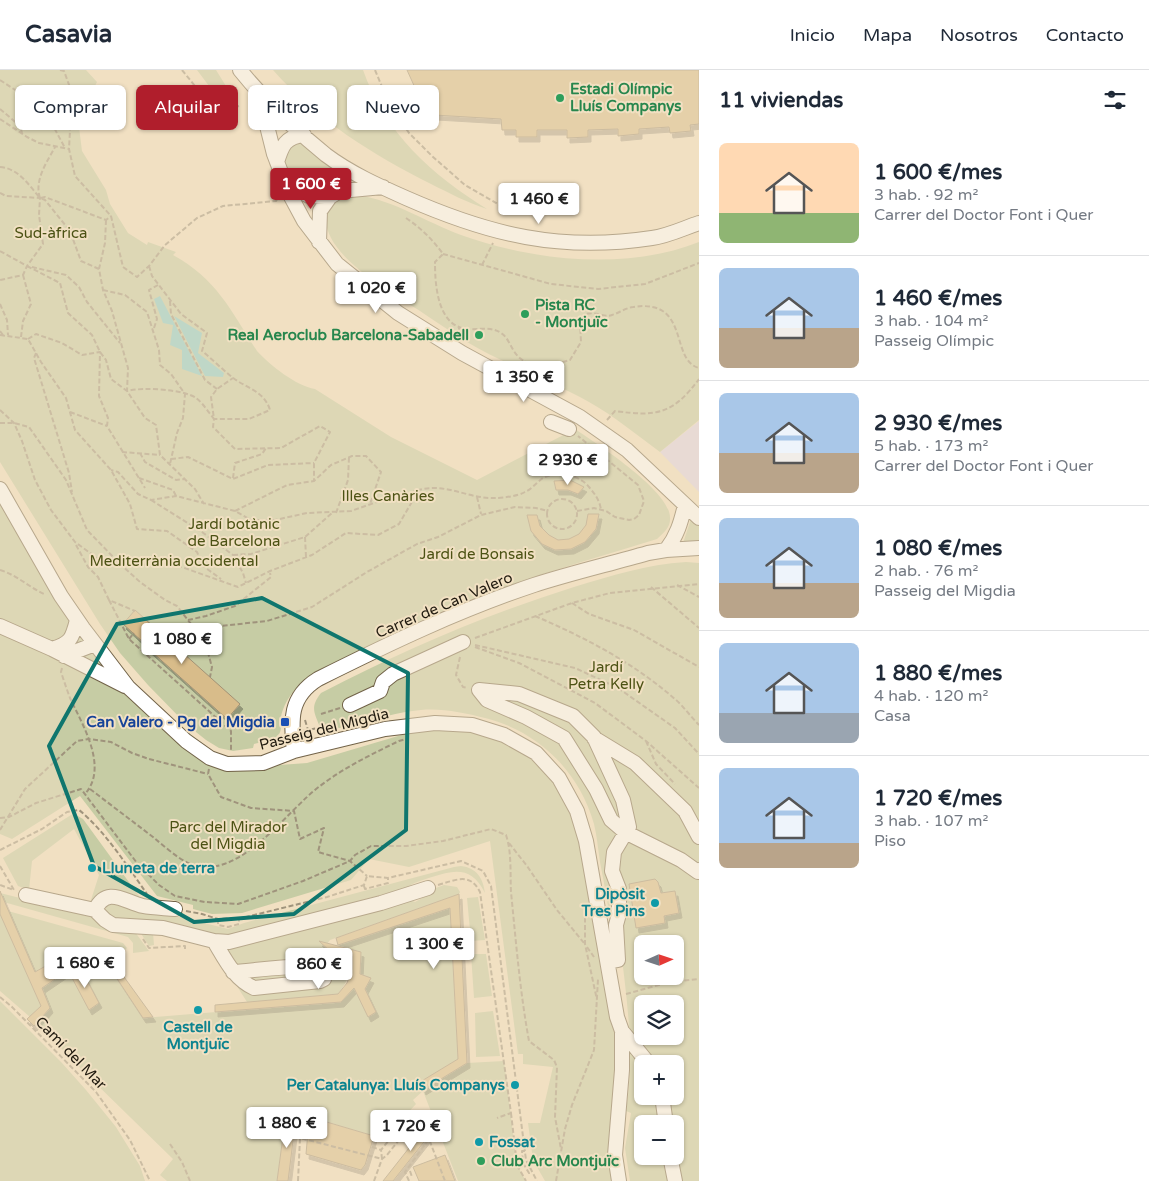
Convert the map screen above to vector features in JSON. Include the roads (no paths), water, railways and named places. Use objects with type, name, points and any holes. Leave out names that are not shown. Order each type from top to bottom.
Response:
[{"type":"street","points":[[240,70],[252,85]]},
{"type":"street","points":[[269,130],[277,162],[287,188],[304,221],[337,264],[398,313],[462,353],[580,417],[628,450],[699,518]]},
{"type":"street","points":[[299,130],[327,155],[384,187],[449,216],[516,236],[585,244],[654,238],[699,223]]},
{"type":"street","points":[[277,162],[285,142],[294,136],[304,135]]},
{"type":"street","points":[[319,242],[320,211],[345,181],[346,167]]},
{"type":"street","points":[[287,188],[309,196],[384,187]]},
{"type":"street","points":[[551,422],[569,429]]},
{"type":"street","name":"Passeig del Migdia","points":[[0,489],[61,596],[128,687],[186,741],[210,758],[227,764],[263,763],[294,751],[385,729],[435,723],[472,725],[504,735],[536,753],[559,778],[577,811],[586,841],[617,1017],[622,1031],[642,1055]]},
{"type":"street","points":[[666,550],[675,538],[685,505]]},
{"type":"street","name":"Carrer de Can Valero","points":[[294,751],[292,722],[294,709],[300,695],[307,686],[318,679],[402,638],[534,585],[648,553],[699,548]]},
{"type":"street","points":[[58,652],[70,640],[77,620]]},
{"type":"street","points":[[0,626],[128,687]]},
{"type":"street","points":[[350,705],[380,691],[383,682],[393,674],[463,642]]},
{"type":"street","points":[[58,652],[95,644]]},
{"type":"street","points":[[699,837],[685,811],[635,763],[594,737],[573,716],[519,694],[479,690],[487,700],[526,717],[564,738],[596,789],[610,820],[625,832],[681,860],[698,872],[699,870]]},
{"type":"street","points":[[594,737],[623,800],[629,827],[614,852],[612,870],[619,889],[620,914],[616,925],[618,960],[608,962]]},
{"type":"street","points":[[26,895],[95,910],[113,925],[163,928],[214,941],[229,942],[381,903],[428,888]]},
{"type":"street","points":[[95,910],[98,903],[104,898],[114,896],[142,906],[175,909]]},
{"type":"street","points":[[214,941],[233,972],[244,983],[254,988],[320,981],[324,979],[326,969],[320,966],[302,966],[233,972]]},
{"type":"street","points":[[620,1181],[615,1155],[622,1070],[622,1031]]},
{"type":"street","points":[[671,1165],[674,1181]]},
{"type":"water","points":[[160,296],[202,376],[182,369],[182,350],[170,345],[173,325],[163,323],[154,299]]},
{"type":"water","points":[[174,316],[202,333],[198,353],[224,373],[223,377],[205,376]]},
{"type":"place","name":"Estadi Olímpic Lluís Companys","points":[[560,98]]},
{"type":"place","name":"Pista RC - Montjuïc","points":[[525,314]]},
{"type":"place","name":"Real Aeroclub Barcelona-Sabadell","points":[[479,335]]},
{"type":"place","name":"Can Valero - Pg del Migdia","points":[[285,722]]},
{"type":"place","name":"Lluneta de terra","points":[[92,868]]},
{"type":"place","name":"Dipòsit Tres Pins","points":[[655,903]]},
{"type":"place","name":"Castell de Montjuïc","points":[[198,1010]]},
{"type":"place","name":"Per Catalunya: Lluís Companys","points":[[515,1085]]},
{"type":"place","name":"Fossat","points":[[479,1142]]},
{"type":"place","name":"Club Arc Montjuïc","points":[[481,1161]]},
{"type":"park label","name":"Sud-àfrica","points":[[51,233]]},
{"type":"park label","name":"Illes Canàries","points":[[388,496]]},
{"type":"park label","name":"Jardí botànic de Barcelona","points":[[234,532]]},
{"type":"park label","name":"Jardí de Bonsais","points":[[477,554]]},
{"type":"park label","name":"Mediterrània occidental","points":[[174,561]]},
{"type":"park label","name":"Jardí Petra Kelly","points":[[606,676]]},
{"type":"park label","name":"Parc del Mirador del Migdia","points":[[228,836]]}]
